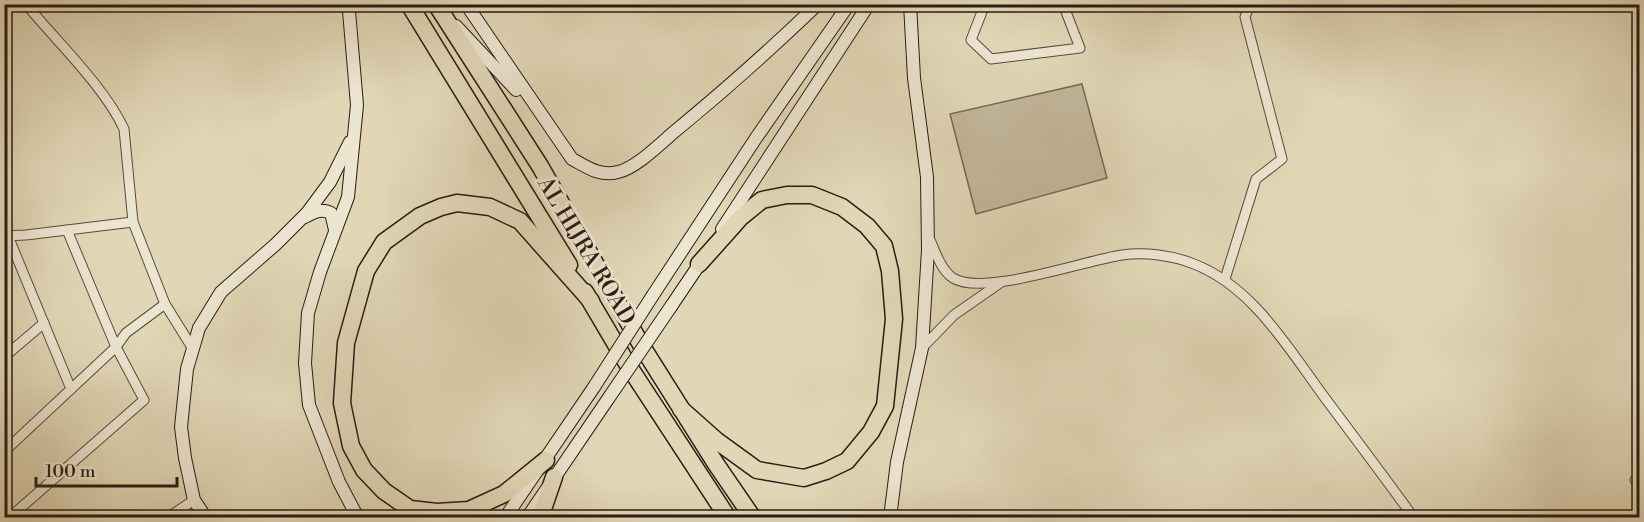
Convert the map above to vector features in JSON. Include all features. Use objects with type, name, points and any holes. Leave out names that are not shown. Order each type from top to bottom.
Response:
[{"type":"highway","name":"AL HIJRA ROAD","points":[[409,4],[591,301],[627,365],[728,518]]},
{"type":"highway","name":"AL HIJRA ROAD","points":[[436,4],[540,166],[643,348],[753,518]]},
{"type":"highway","points":[[681,409],[717,441],[757,470],[804,478],[826,471],[847,460],[871,432],[885,406],[894,319],[890,271],[884,246],[867,226],[842,207],[812,195],[787,195],[762,200],[741,217],[699,264]]},
{"type":"highway","points":[[546,460],[504,494],[469,510],[437,512],[410,509],[384,491],[364,470],[351,446],[342,403],[346,343],[366,271],[384,242],[420,216],[457,203],[490,207],[520,221],[591,301]]},
{"type":"highway","points":[[540,518],[554,477]]},
{"type":"main road","points":[[347,4],[357,105],[348,197],[320,272],[308,313],[305,363],[309,405],[339,482],[358,518]]},
{"type":"main road","points":[[436,4],[549,127]]},
{"type":"main road","points":[[466,4],[572,159],[593,171],[607,174],[621,172],[658,146],[719,95],[818,4]]},
{"type":"main road","points":[[505,518],[546,460],[756,138],[849,4]]},
{"type":"main road","points":[[528,518],[672,305],[869,4]]},
{"type":"main road","points":[[890,518],[897,462],[922,348],[927,236],[927,177],[914,78],[910,4]]},
{"type":"main road","points":[[1635,4],[1640,9]]},
{"type":"main road","points":[[206,518],[194,500],[181,428],[187,369],[199,328],[221,292],[303,217],[330,182],[353,136]]},
{"type":"main road","points":[[303,217],[315,212],[327,211],[331,213],[335,230]]},
{"type":"street","points":[[26,4],[105,97],[118,116],[124,129],[133,222],[165,304],[193,349]]},
{"type":"street","points":[[985,4],[971,40],[991,59],[1080,48],[1063,4]]},
{"type":"street","points":[[1225,279],[1256,179],[1282,159],[1245,17],[1250,4]]},
{"type":"street","points":[[71,389],[6,236],[133,222]]},
{"type":"street","points":[[9,518],[144,400],[116,347],[67,230]]},
{"type":"street","points":[[927,236],[944,269],[954,279],[971,282],[1000,283],[1123,255],[1158,255],[1192,263],[1225,279],[1264,316],[1414,518]]},
{"type":"street","points":[[922,348],[954,315],[1000,283]]},
{"type":"street","points":[[8,447],[116,347],[126,333],[165,304]]},
{"type":"street","points":[[4,357],[44,323]]},
{"type":"street","points":[[167,518],[194,500]]},
{"type":"shaded area","points":[[1082,84],[1107,178],[976,214],[950,114]]}]
